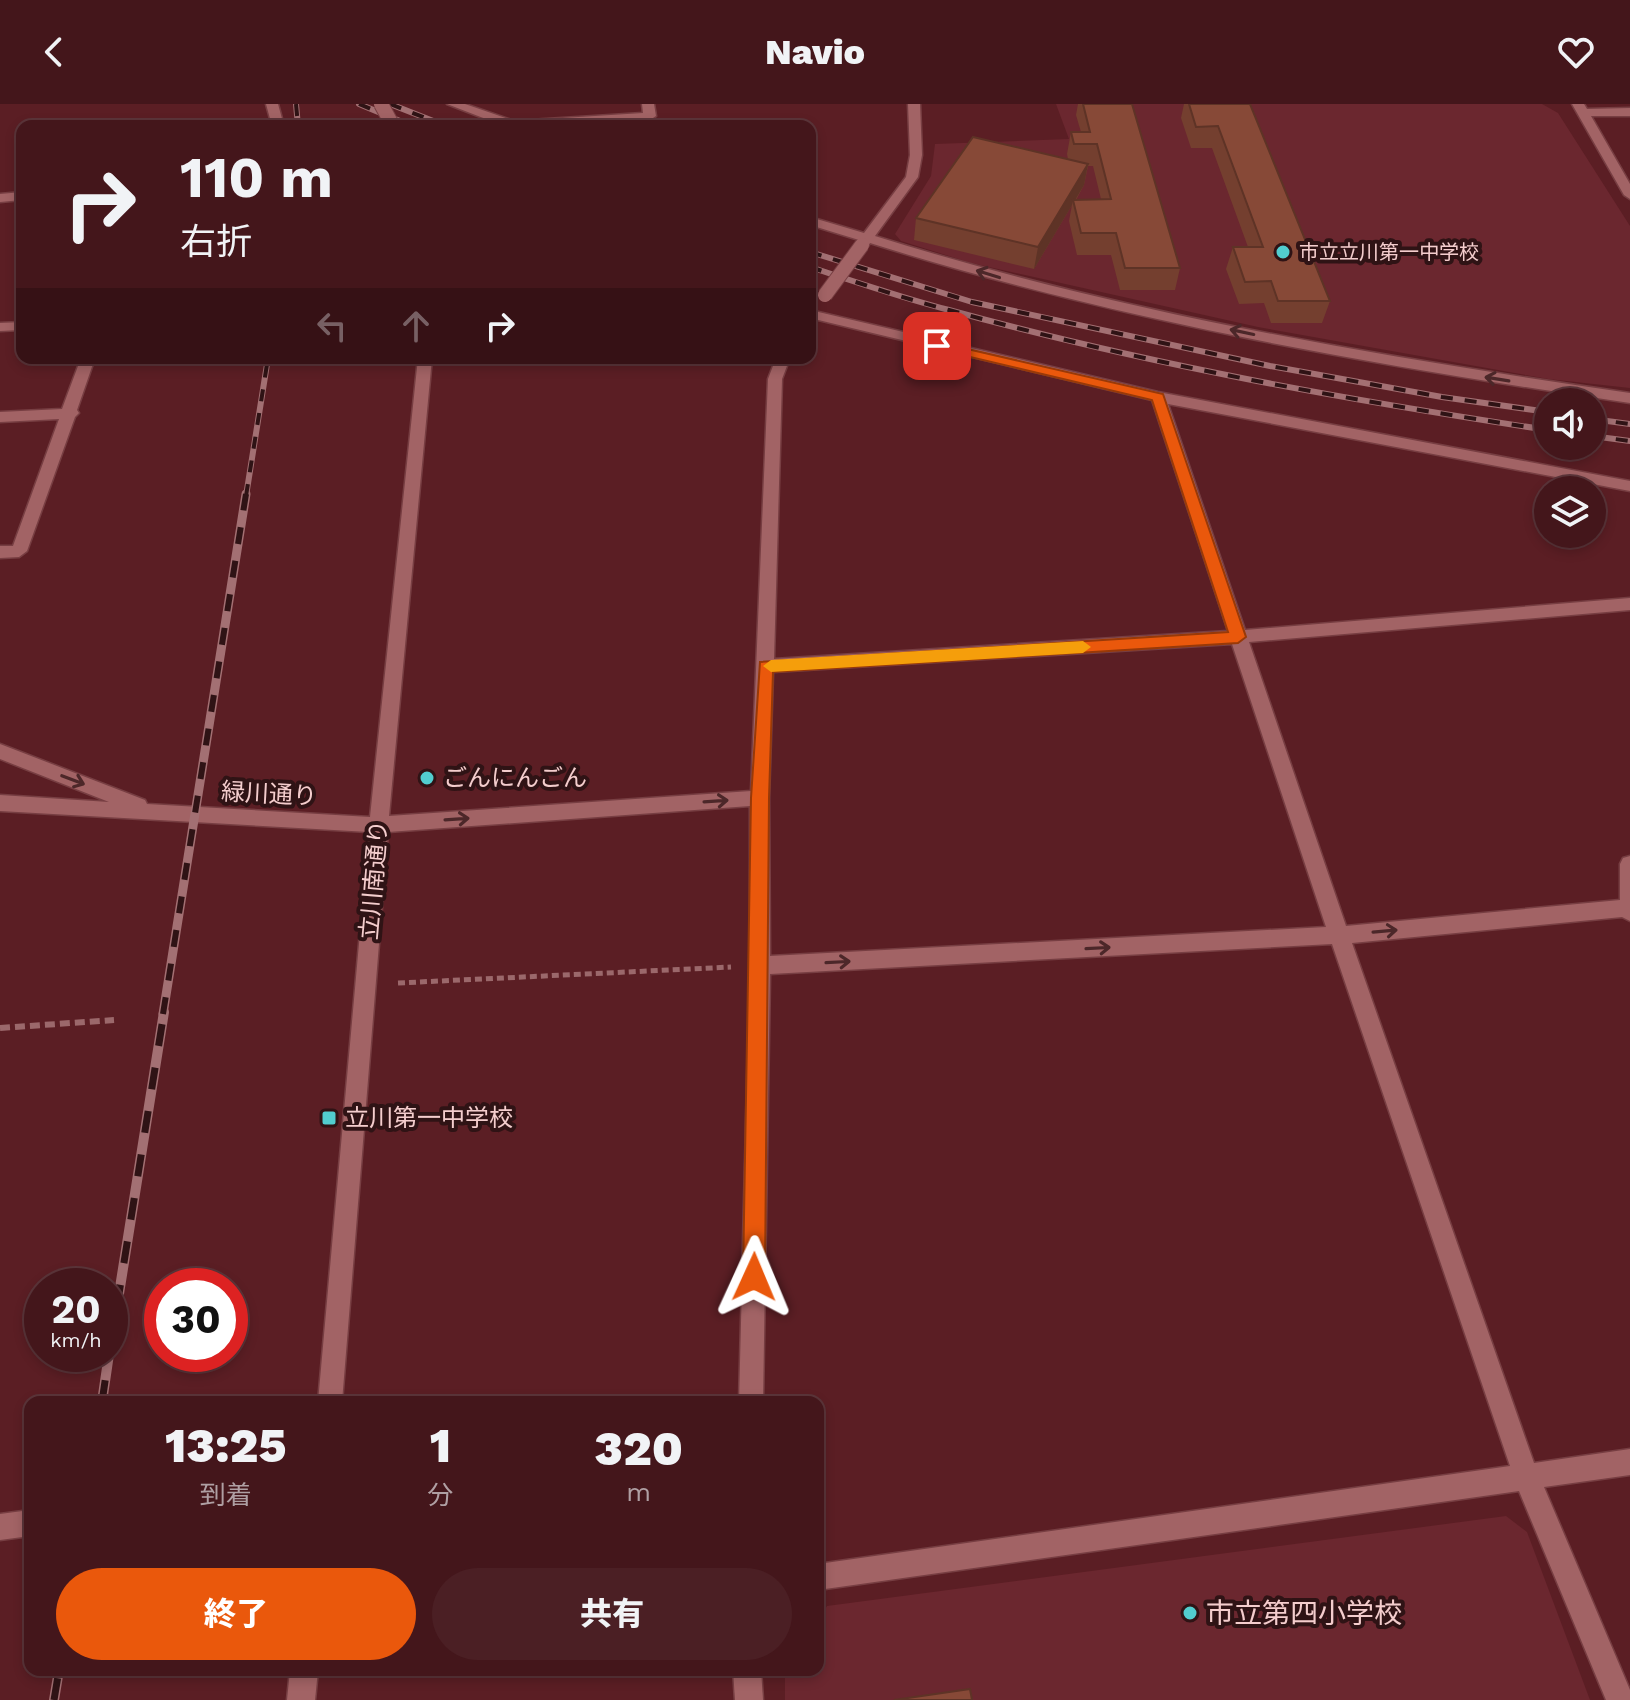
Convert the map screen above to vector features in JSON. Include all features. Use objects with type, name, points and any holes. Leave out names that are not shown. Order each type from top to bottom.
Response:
[{"type":"street","points":[[453,104],[497,120]]},
{"type":"street","points":[[596,120],[650,116],[648,104]]},
{"type":"street","points":[[816,308],[912,177],[916,155],[914,104]]},
{"type":"street","points":[[1580,108],[1630,112]]},
{"type":"street","points":[[1580,108],[1628,188]]},
{"type":"street","points":[[816,223],[865,241],[1018,283],[1259,336],[1494,379],[1630,398]]},
{"type":"street","points":[[816,317],[1158,397],[1630,486]]},
{"type":"street","points":[[0,552],[19,551],[86,364]]},
{"type":"street","name":"立川南通り","points":[[331,1396],[379,825],[424,364]]},
{"type":"street","points":[[751,1396],[760,966],[760,798],[775,379],[781,364]]},
{"type":"street","points":[[1158,397],[1526,1476],[1620,1700]]},
{"type":"street","points":[[0,417],[71,413]]},
{"type":"street","points":[[765,666],[1238,637],[1630,604]]},
{"type":"street","name":"緑川通り","points":[[0,751],[156,812]]},
{"type":"street","name":"緑川通り","points":[[0,803],[379,825],[760,798]]},
{"type":"street","points":[[760,966],[1339,935],[1630,909],[1630,864]]},
{"type":"street","points":[[824,1576],[1630,1462]]},
{"type":"street","points":[[0,1527],[24,1524]]},
{"type":"street","points":[[301,1700],[303,1676]]},
{"type":"street","points":[[747,1676],[749,1700]]},
{"type":"path","points":[[365,985],[760,966]]},
{"type":"path","points":[[0,1028],[114,1020]]},
{"type":"shaded area","name":"市立立川第一中学校","points":[[1056,104],[1542,104],[1558,113],[1630,226],[1630,388],[1548,379],[1258,327],[971,263],[901,241],[895,234],[931,176],[935,144],[1069,139]]},
{"type":"shaded area","name":"市立第四小学校","points":[[1506,1516],[1527,1532],[1590,1700],[785,1700],[785,1676],[824,1676],[824,1611],[827,1606]]},
{"type":"building","points":[[1083,104],[1132,104],[1180,268],[1125,268],[1116,233],[1081,233],[1073,200],[1111,199],[1097,144],[1074,144],[1071,132],[1090,132]]},
{"type":"building","points":[[1189,104],[1250,104],[1330,301],[1278,301],[1271,281],[1245,282],[1233,247],[1263,247],[1218,126],[1196,127]]},
{"type":"building","points":[[973,137],[1088,164],[1038,247],[916,218]]},
{"type":"building","points":[[970,1689],[972,1700],[894,1700]]},
{"type":"railway","points":[[296,104],[297,120]]},
{"type":"railway","points":[[359,104],[398,120]]},
{"type":"railway","points":[[390,104],[431,120]]},
{"type":"railway","points":[[816,254],[972,302],[1270,366],[1534,410]]},
{"type":"railway","points":[[816,269],[931,305],[1172,364],[1322,393],[1534,428]]},
{"type":"railway","points":[[246,496],[267,364]]},
{"type":"railway","points":[[1606,421],[1630,424]]},
{"type":"railway","points":[[1606,438],[1630,441]]},
{"type":"railway","points":[[163,1014],[246,494]]},
{"type":"railway","points":[[123,1268],[164,1012]]},
{"type":"railway","points":[[103,1396],[106,1372]]},
{"type":"railway","points":[[54,1700],[58,1676]]},
{"type":"slow traffic","points":[[771,666],[1083,647]]},
{"type":"place","name":"市立立川第一中学校","points":[[1283,252]]},
{"type":"place","name":"ごんにんごん","points":[[427,778]]},
{"type":"place","name":"立川第一中学校","points":[[329,1118]]},
{"type":"place","name":"市立第四小学校","points":[[1190,1613]]},
{"type":"route","points":[[754,1277],[760,798],[765,666],[1238,637],[1158,397],[937,346]]}]
